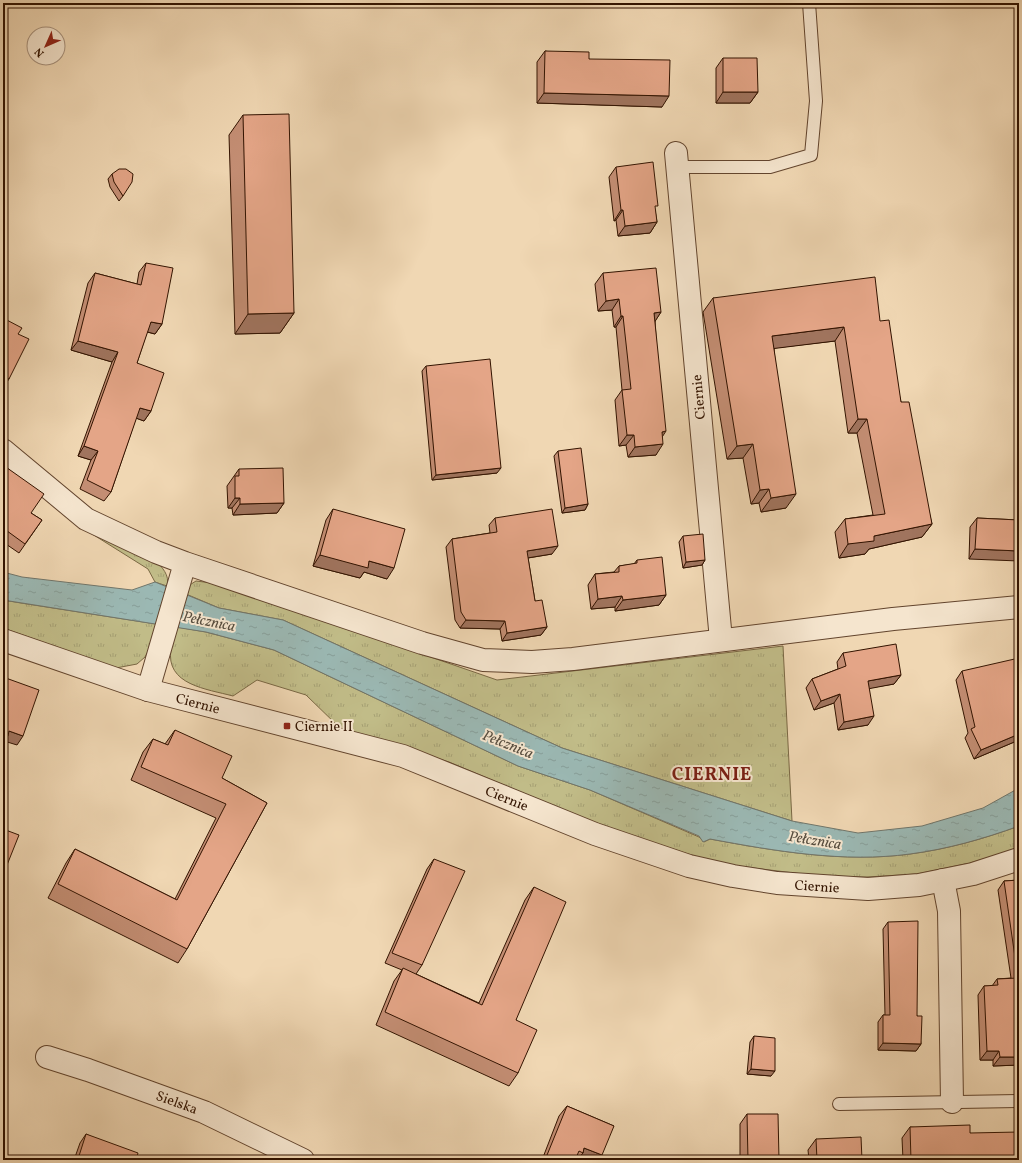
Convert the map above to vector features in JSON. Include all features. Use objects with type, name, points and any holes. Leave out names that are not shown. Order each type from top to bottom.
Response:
[{"type":"street","name":"Ciernie","points":[[676,160],[721,640]]},
{"type":"street","points":[[3,450],[86,519],[156,552],[422,643],[483,660],[546,661],[893,619],[1019,607]]},
{"type":"street","points":[[148,690],[185,563]]},
{"type":"street","name":"Ciernie","points":[[3,640],[148,690],[403,756],[595,834],[689,866],[769,882],[816,887],[868,889],[919,885],[973,874],[1019,859]]},
{"type":"street","points":[[943,880],[949,911],[952,1102]]},
{"type":"street","name":"Sielska","points":[[47,1057],[204,1112],[303,1160]]},
{"type":"lane","points":[[676,160],[770,167],[811,155],[816,101],[809,3]]},
{"type":"lane","points":[[838,1104],[1019,1101]]},
{"type":"green space","points":[[81,527],[154,559],[166,575],[168,582],[167,586],[155,582],[148,569]]},
{"type":"green space","points":[[196,581],[220,584],[497,680],[783,646],[792,821],[562,748],[283,620],[219,608],[186,594],[188,586]]},
{"type":"green space","points":[[3,600],[156,624],[151,646],[145,657],[137,664],[116,668],[3,628]]},
{"type":"green space","points":[[177,627],[206,632],[274,650],[518,766],[590,790],[699,837],[704,842],[710,839],[759,848],[835,856],[885,856],[924,852],[952,846],[1019,826],[1019,848],[970,863],[917,874],[867,877],[819,876],[737,866],[694,856],[599,825],[449,762],[340,728],[306,695],[257,680],[233,696],[200,688],[181,678],[174,671],[171,661],[171,646]]},
{"type":"water","name":"Pełcznica","points":[[3,572],[22,577],[132,590],[155,582],[219,608],[283,620],[562,748],[792,821],[858,833],[922,826],[983,808],[1019,788],[1019,826],[952,846],[924,852],[885,856],[835,856],[759,848],[710,839],[703,842],[699,836],[590,790],[518,766],[274,650],[206,632],[3,600]]},
{"type":"building","points":[[545,51],[589,52],[589,59],[670,60],[669,96],[544,93]]},
{"type":"building","points":[[723,58],[757,58],[758,92],[723,92]]},
{"type":"building","points":[[289,114],[294,313],[248,314],[243,115]]},
{"type":"building","points":[[653,162],[658,206],[655,206],[657,222],[625,226],[623,210],[621,210],[616,167]]},
{"type":"building","points":[[119,169],[126,169],[133,174],[132,182],[123,196],[114,182],[112,174]]},
{"type":"building","points":[[146,263],[173,268],[162,324],[151,322],[137,363],[164,373],[151,411],[140,408],[111,492],[87,480],[98,451],[84,446],[118,352],[78,341],[95,273],[141,285]]},
{"type":"building","points":[[656,268],[661,312],[654,313],[666,431],[662,432],[663,444],[635,447],[634,435],[627,435],[622,390],[631,389],[623,316],[621,316],[619,299],[606,301],[603,273]]},
{"type":"building","points":[[875,277],[880,321],[889,320],[901,402],[909,402],[932,524],[874,536],[874,541],[848,544],[845,519],[885,514],[867,419],[858,419],[844,327],[772,336],[796,494],[771,498],[769,489],[760,490],[753,444],[737,446],[713,298]]},
{"type":"building","points":[[3,318],[22,328],[18,334],[29,339],[9,379],[3,376]]},
{"type":"building","points":[[490,359],[501,468],[436,475],[426,366]]},
{"type":"building","points":[[581,448],[588,504],[565,508],[558,451]]},
{"type":"building","points":[[3,465],[44,494],[31,513],[42,520],[25,544],[3,528]]},
{"type":"building","points":[[283,468],[284,503],[240,504],[240,498],[235,498],[235,476],[239,476],[239,469]]},
{"type":"building","points":[[333,509],[405,529],[394,568],[369,561],[368,568],[320,555]]},
{"type":"building","points":[[552,509],[558,546],[527,551],[535,601],[542,600],[547,627],[507,633],[505,621],[466,620],[461,612],[452,539],[497,532],[495,518]]},
{"type":"building","points":[[977,518],[1019,520],[1019,551],[975,549]]},
{"type":"building","points":[[703,534],[705,560],[686,562],[683,536]]},
{"type":"building","points":[[662,557],[666,595],[623,600],[622,596],[598,599],[595,574],[619,572],[619,566],[637,563],[637,560]]},
{"type":"building","points":[[896,644],[901,675],[868,681],[874,716],[844,722],[840,694],[821,701],[812,679],[846,666],[843,653]]},
{"type":"building","points":[[1019,658],[1019,734],[981,750],[971,729],[975,727],[962,671]]},
{"type":"building","points":[[3,677],[39,690],[23,736],[9,731],[8,736],[3,734]]},
{"type":"building","points":[[175,730],[232,756],[222,778],[267,803],[187,949],[58,884],[75,849],[177,900],[226,804],[141,767],[153,739],[168,745]]},
{"type":"building","points":[[3,829],[19,835],[7,865],[3,863]]},
{"type":"building","points":[[434,859],[465,871],[422,965],[392,953]]},
{"type":"building","points":[[1019,880],[1019,1057],[1000,1057],[999,1051],[987,1051],[984,986],[998,985],[997,979],[1018,978],[1004,881]]},
{"type":"building","points":[[534,887],[566,902],[516,1020],[537,1030],[518,1073],[385,1012],[403,968],[482,1005]]},
{"type":"building","points":[[918,921],[917,1016],[922,1016],[921,1044],[883,1043],[883,1015],[890,1015],[888,922]]},
{"type":"building","points":[[754,1036],[775,1038],[775,1071],[751,1069]]},
{"type":"building","points":[[567,1106],[614,1126],[602,1155],[584,1148],[583,1153],[579,1151],[575,1160],[545,1160]]},
{"type":"building","points":[[747,1114],[778,1114],[779,1160],[748,1160]]},
{"type":"building","points":[[970,1125],[970,1133],[1019,1132],[1019,1160],[911,1160],[910,1127]]},
{"type":"building","points":[[86,1134],[138,1153],[136,1160],[78,1159]]},
{"type":"building","points":[[861,1137],[862,1160],[817,1160],[816,1139]]},
{"type":"place","name":"Ciernie II","points":[[287,726]]},
{"type":"district","name":"CIERNIE","points":[[712,774]]}]
